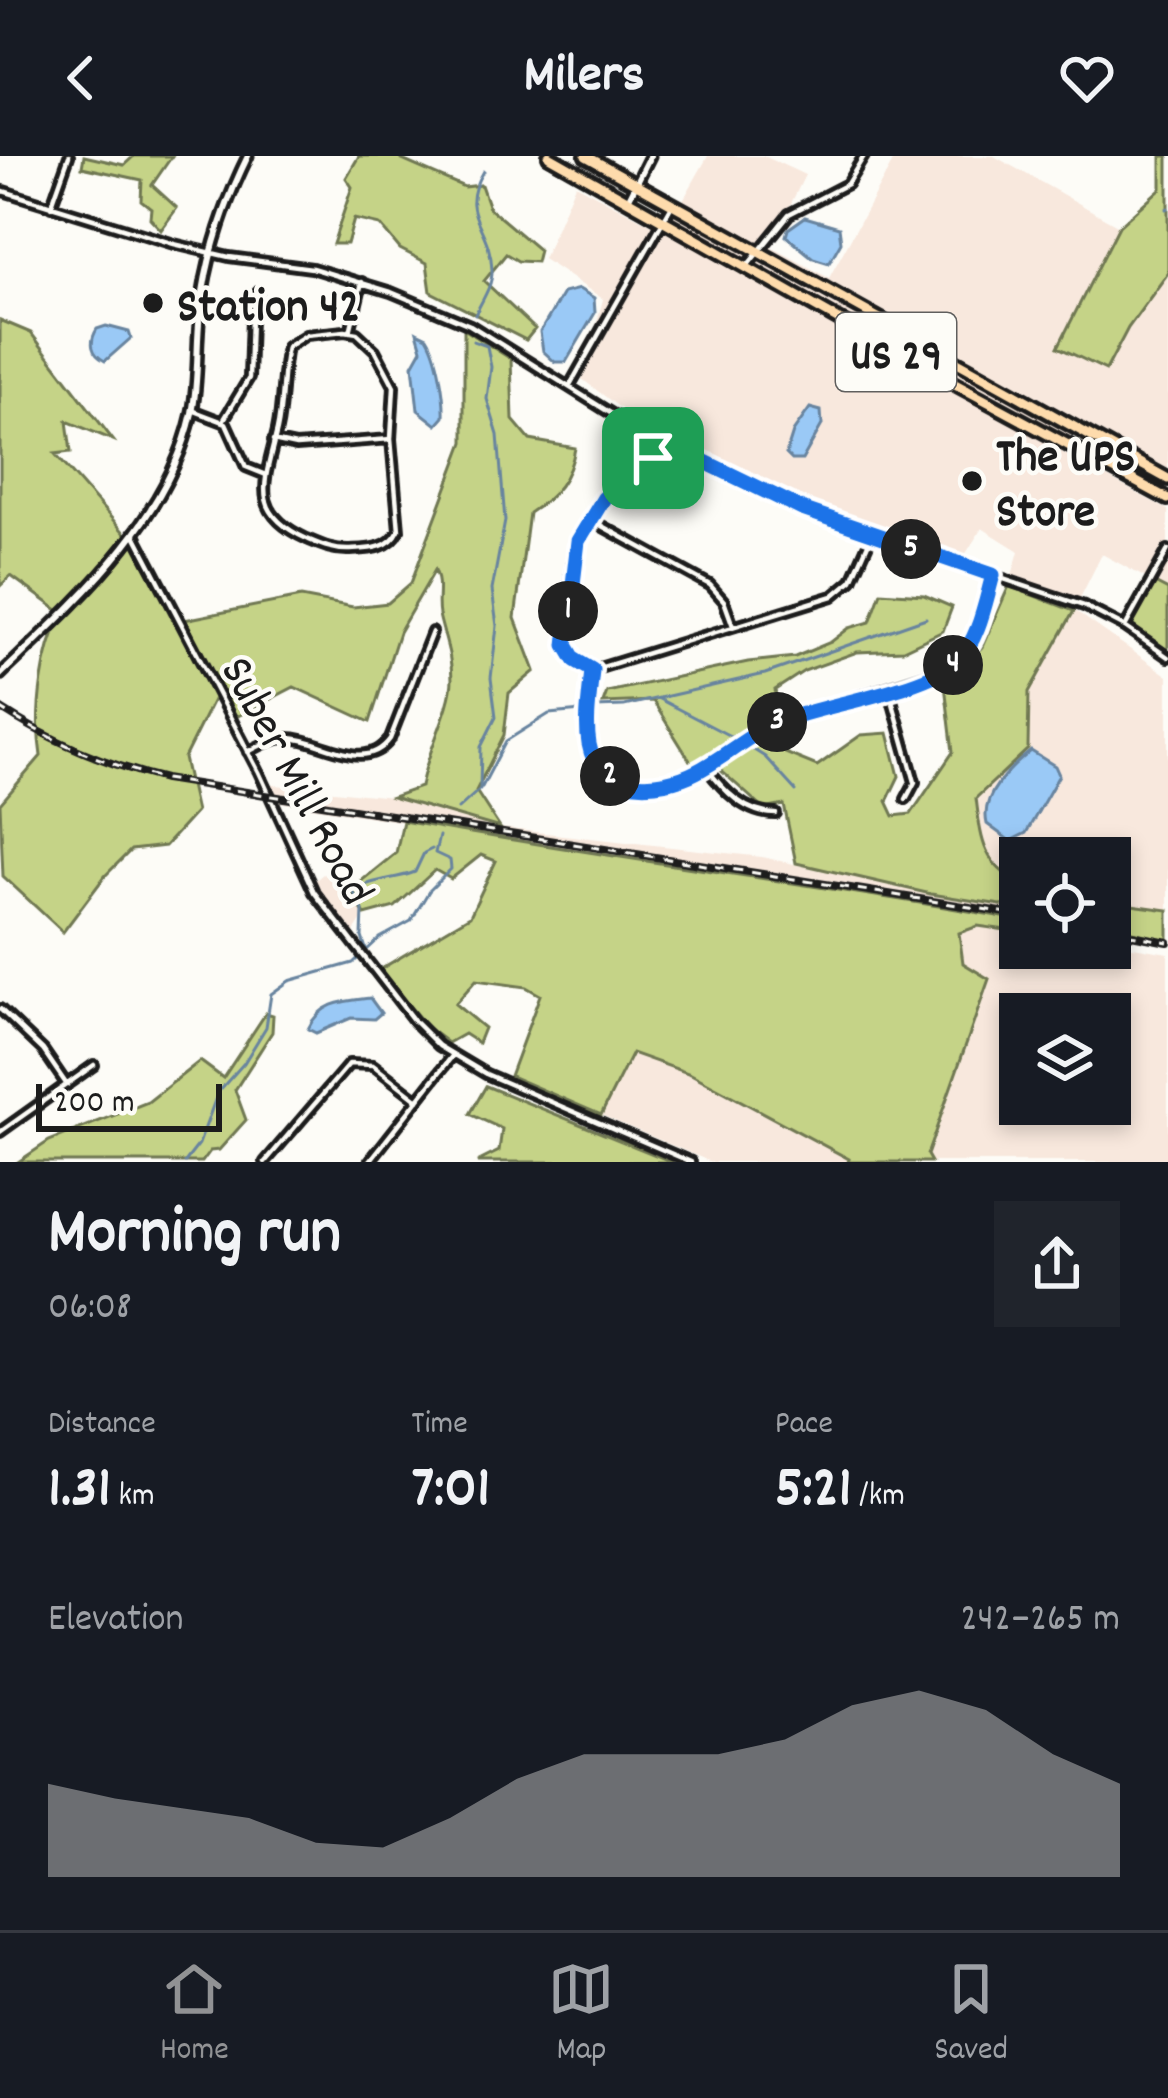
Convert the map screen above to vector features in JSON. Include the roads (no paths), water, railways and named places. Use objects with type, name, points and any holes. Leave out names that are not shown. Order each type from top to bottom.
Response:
[{"type":"main road","name":"US 29","points":[[549,156],[1168,500]]},
{"type":"main road","name":"US 29","points":[[586,156],[1168,479]]},
{"type":"street","points":[[51,207],[69,156]]},
{"type":"street","points":[[0,675],[87,590],[134,532],[177,458],[192,410],[200,310],[212,254],[248,156]]},
{"type":"street","points":[[628,200],[650,156]]},
{"type":"street","points":[[747,266],[794,210],[852,180],[865,156]]},
{"type":"street","points":[[0,190],[212,254],[312,268],[458,318],[666,443],[785,501],[1069,600],[1125,627],[1168,657]]},
{"type":"street","points":[[570,385],[673,204]]},
{"type":"street","points":[[350,332],[362,282]]},
{"type":"street","points":[[223,421],[249,377],[251,317],[258,292]]},
{"type":"street","points":[[357,333],[375,350],[394,386],[392,439],[399,530],[391,543],[344,550],[326,547],[275,521],[268,504],[266,475],[287,347],[306,335],[357,333]]},
{"type":"street","points":[[192,410],[223,421],[246,467],[266,475]]},
{"type":"street","points":[[274,441],[296,446],[392,439]]},
{"type":"street","points":[[592,670],[570,655],[566,640],[577,546],[604,498],[666,443]]},
{"type":"street","points":[[589,519],[710,584],[724,601],[734,627]]},
{"type":"street","name":"Suber Mill Road","points":[[134,532],[314,892],[414,1021],[453,1055],[502,1082],[691,1162]]},
{"type":"street","points":[[592,670],[839,593],[855,574],[872,535]]},
{"type":"street","points":[[1125,627],[1168,550]]},
{"type":"street","points":[[592,670],[588,740],[593,757],[604,772],[624,782],[673,782],[776,723],[942,671],[961,657],[978,626],[993,575]]},
{"type":"street","points":[[248,752],[288,738],[360,756],[382,749],[432,632]]},
{"type":"street","points":[[889,689],[915,782],[906,799]]},
{"type":"street","points":[[706,767],[748,807],[776,814]]},
{"type":"street","points":[[0,1009],[43,1050],[68,1085]]},
{"type":"street","points":[[369,1162],[453,1055]]},
{"type":"street","points":[[265,1162],[349,1064],[373,1065],[418,1100]]},
{"type":"street","points":[[0,1132],[94,1065]]},
{"type":"water","points":[[805,217],[839,227],[841,242],[829,263],[813,258],[786,236]]},
{"type":"water","points":[[579,289],[594,298],[595,313],[566,362],[555,362],[543,351],[540,332],[563,293]]},
{"type":"water","points":[[106,326],[129,332],[131,338],[105,361],[92,343],[97,329]]},
{"type":"water","points":[[417,332],[427,337],[440,376],[444,417],[437,425],[418,410],[413,365],[422,349]]},
{"type":"water","points":[[810,408],[821,411],[822,425],[802,460],[792,460],[786,454],[793,432]]},
{"type":"water","points":[[1031,751],[1055,766],[1059,775],[1026,833],[1018,837],[1005,837],[987,824],[988,803],[1006,774]]},
{"type":"water","points":[[370,998],[381,1013],[374,1019],[351,1018],[316,1033],[308,1029],[326,1008]]},
{"type":"waterway","points":[[475,315],[492,276],[473,199],[483,171]]},
{"type":"waterway","points":[[458,809],[480,789],[481,747],[496,717],[491,678],[497,626],[492,590],[505,521],[498,435],[487,399],[491,367],[487,346],[473,341]]},
{"type":"waterway","points":[[595,707],[624,706],[765,674],[926,618]]},
{"type":"waterway","points":[[659,699],[732,737]]},
{"type":"waterway","points":[[482,787],[506,741],[549,714],[582,711]]},
{"type":"waterway","points":[[746,745],[765,757],[796,791]]},
{"type":"waterway","points":[[185,1162],[199,1144],[218,1092],[244,1063],[266,1027],[271,994],[289,981],[353,963],[380,938],[411,921],[429,891],[451,869],[450,860],[435,853],[439,836]]},
{"type":"waterway","points":[[366,949],[363,910],[353,891],[415,872],[424,853],[432,849]]},
{"type":"railway","points":[[0,708],[80,751],[165,779],[999,912]]},
{"type":"railway","points":[[1131,935],[1168,942]]},
{"type":"place","name":"Station 42","points":[[153,303]]},
{"type":"place","name":"The UPS Store","points":[[972,481]]}]
